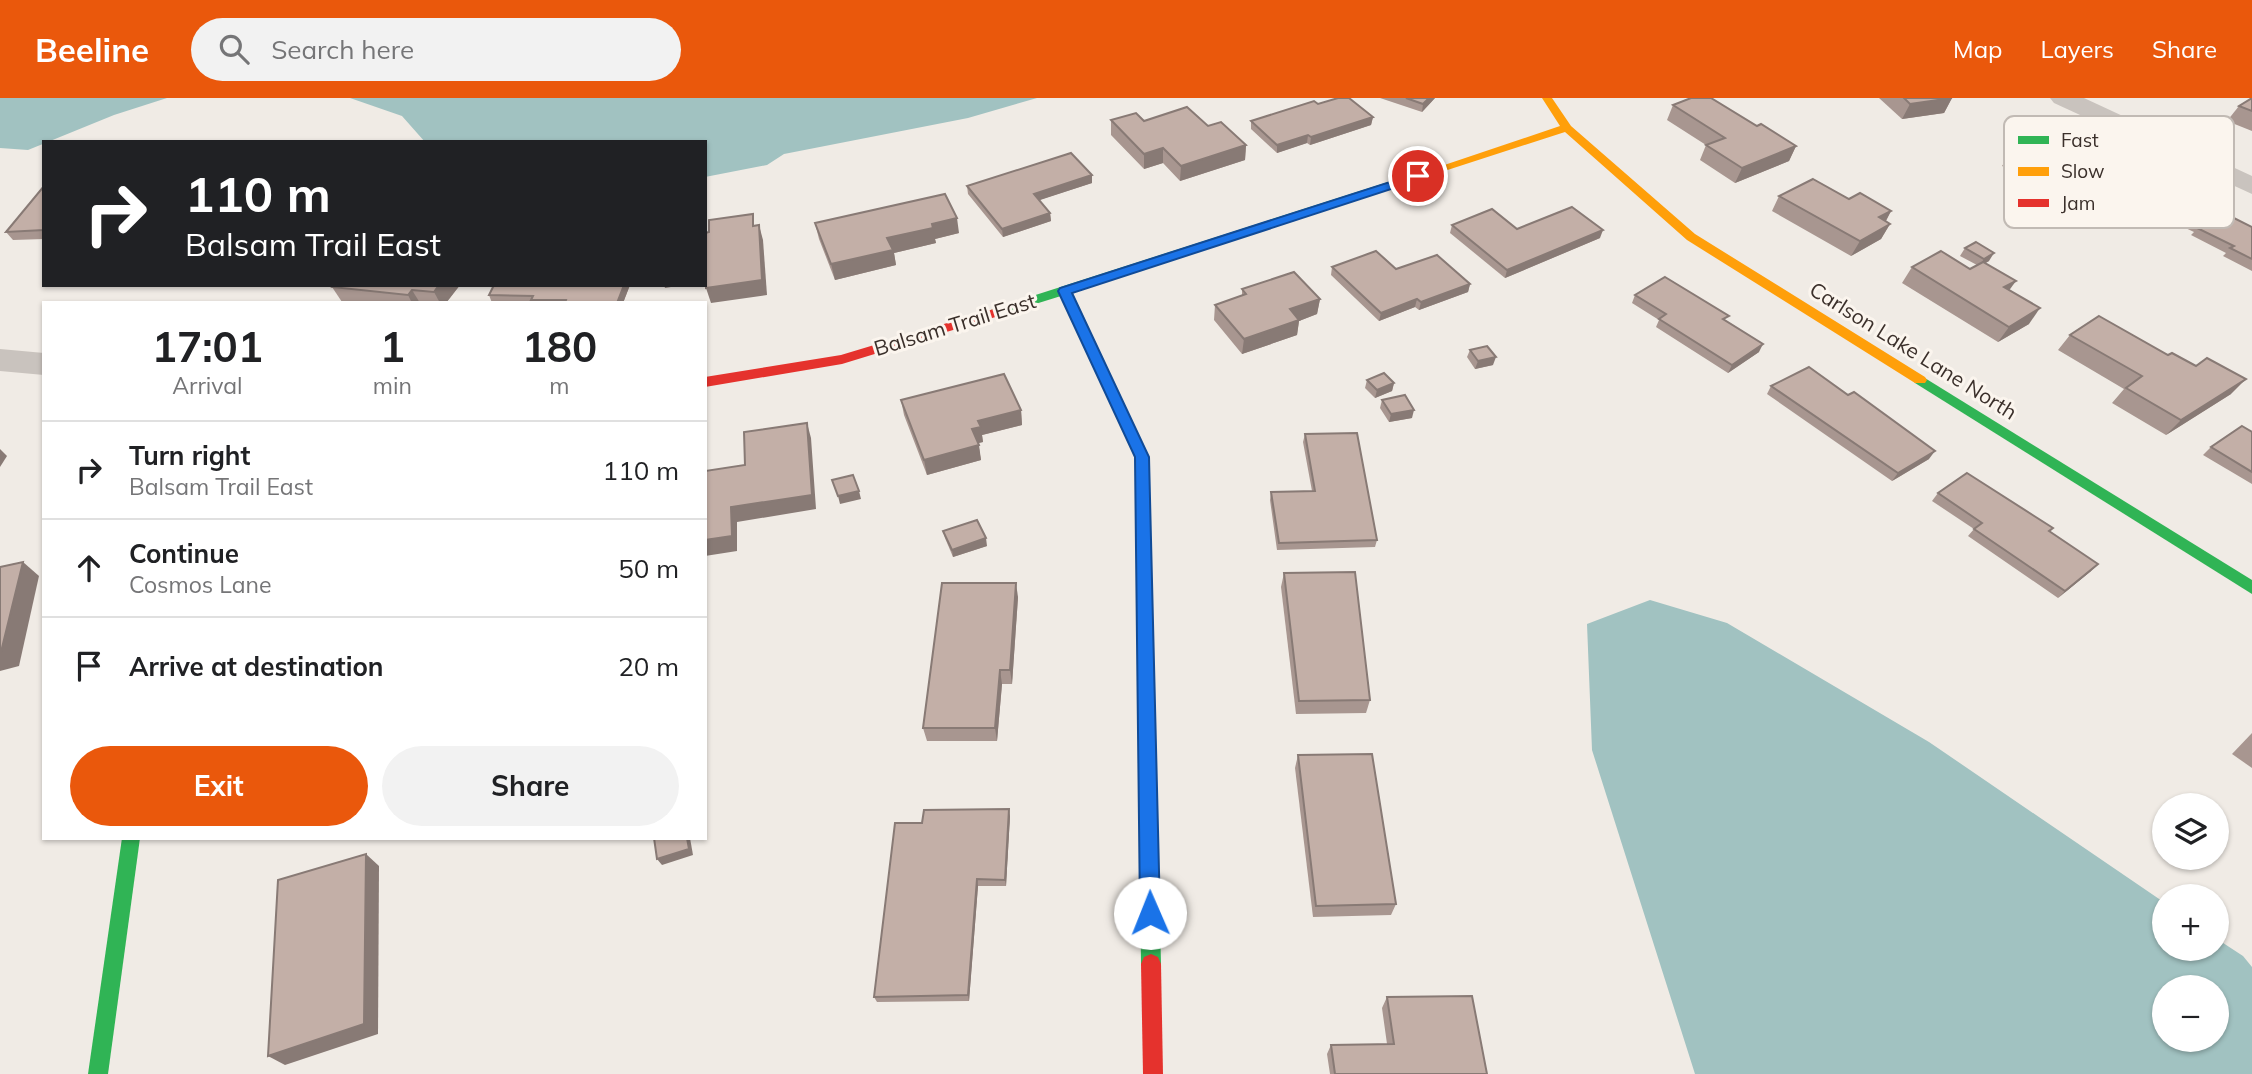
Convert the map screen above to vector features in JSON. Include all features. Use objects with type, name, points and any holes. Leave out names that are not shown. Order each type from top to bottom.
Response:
[{"type":"street","name":"Carlson Lake Lane North","points":[[1547,98],[1567,128],[1691,237],[2252,588]]},
{"type":"street","points":[[2063,98],[2102,116]]},
{"type":"street","name":"Balsam Trail East","points":[[707,382],[842,359],[1065,291],[1567,128]]},
{"type":"street","points":[[2234,178],[2252,186]]},
{"type":"street","points":[[1065,291],[1142,457],[1153,1074]]},
{"type":"street","points":[[0,360],[42,364]]},
{"type":"street","points":[[98,1074],[131,840]]},
{"type":"water","points":[[0,98],[167,98],[114,115],[53,140],[42,140],[42,144],[28,150],[0,148]]},
{"type":"water","points":[[350,98],[1037,98],[968,118],[784,154],[767,165],[707,177],[707,140],[423,140],[402,116]]},
{"type":"water","points":[[1650,600],[1727,623],[1929,742],[2152,894],[2152,961],[2229,961],[2229,947],[2243,956],[2252,967],[2252,1074],[1695,1074],[1592,750],[1587,624]]},
{"type":"building","points":[[1349,98],[1373,117],[1277,145],[1251,121],[1314,101],[1318,104]]},
{"type":"building","points":[[1406,98],[1429,98],[1423,104]]},
{"type":"building","points":[[1691,98],[1711,98],[1796,146],[1742,168],[1706,145],[1725,138],[1673,105]]},
{"type":"building","points":[[1904,98],[1952,98],[1910,104]]},
{"type":"building","points":[[2252,98],[2252,111],[2239,106]]},
{"type":"building","points":[[1187,107],[1208,126],[1221,122],[1246,145],[1181,166],[1163,148],[1144,154],[1111,120],[1136,113],[1144,121]]},
{"type":"building","points":[[1071,153],[1092,175],[1034,194],[1050,213],[1002,229],[967,186]]},
{"type":"building","points":[[1813,179],[1849,199],[1860,193],[1891,211],[1879,217],[1890,224],[1860,241],[1779,196]]},
{"type":"building","points":[[42,188],[42,230],[6,232]]},
{"type":"building","points":[[945,194],[957,218],[932,224],[933,228],[887,238],[893,250],[831,264],[815,223]]},
{"type":"building","points":[[1572,207],[1603,230],[1507,270],[1452,225],[1492,209],[1517,229]]},
{"type":"building","points":[[753,214],[753,226],[759,225],[762,280],[706,288],[709,220]]},
{"type":"building","points":[[2234,218],[2252,227],[2252,259],[2230,248],[2234,246],[2197,228],[2234,228]]},
{"type":"building","points":[[1976,242],[1994,253],[1984,259],[1965,248]]},
{"type":"building","points":[[1376,251],[1396,269],[1437,255],[1470,284],[1421,302],[1417,299],[1381,313],[1332,267]]},
{"type":"building","points":[[1941,251],[1970,269],[1983,262],[2016,281],[2004,287],[2040,308],[2009,327],[1912,267]]},
{"type":"building","points":[[1294,272],[1320,299],[1290,309],[1299,320],[1244,339],[1215,305],[1246,294],[1242,289]]},
{"type":"building","points":[[1665,277],[1729,316],[1723,319],[1763,344],[1732,365],[1659,319],[1666,314],[1635,295]]},
{"type":"building","points":[[332,287],[438,287],[434,292],[412,290],[408,295]]},
{"type":"building","points":[[493,287],[623,287],[618,301],[531,300],[533,296],[489,295]]},
{"type":"building","points":[[2099,316],[2168,355],[2172,353],[2196,366],[2207,358],[2246,379],[2181,420],[2126,388],[2142,376],[2070,335]]},
{"type":"building","points":[[1487,346],[1496,357],[1478,361],[1470,350]]},
{"type":"building","points":[[1809,367],[1848,395],[1854,392],[1935,451],[1898,473],[1771,386]]},
{"type":"building","points":[[1384,373],[1394,383],[1377,390],[1367,380]]},
{"type":"building","points":[[1004,374],[1021,410],[978,421],[981,427],[972,429],[979,445],[924,460],[901,400]]},
{"type":"building","points":[[1405,395],[1414,410],[1391,414],[1382,400]]},
{"type":"building","points":[[807,423],[812,495],[731,507],[732,536],[707,540],[707,471],[745,465],[744,432]]},
{"type":"building","points":[[2242,426],[2252,432],[2252,472],[2211,447]]},
{"type":"building","points":[[1357,433],[1377,540],[1279,543],[1271,492],[1315,491],[1305,434]]},
{"type":"building","points":[[1967,473],[2053,528],[2049,531],[2098,564],[2065,591],[1974,529],[1982,523],[1938,493]]},
{"type":"building","points":[[853,475],[859,491],[838,496],[832,480]]},
{"type":"building","points":[[977,520],[986,538],[952,550],[943,531]]},
{"type":"building","points":[[23,562],[1,652],[0,652],[0,567]]},
{"type":"building","points":[[1355,572],[1370,700],[1299,701],[1284,573]]},
{"type":"building","points":[[942,583],[1016,583],[1010,670],[1000,670],[995,728],[923,728]]},
{"type":"building","points":[[1372,754],[1396,904],[1316,906],[1298,755]]},
{"type":"building","points":[[1009,809],[1005,880],[977,879],[968,995],[874,997],[895,823],[922,823],[924,810]]},
{"type":"building","points":[[654,840],[687,840],[689,849],[657,859]]},
{"type":"building","points":[[366,854],[364,1024],[268,1056],[278,880]]},
{"type":"building","points":[[1472,996],[1487,1074],[1335,1074],[1331,1045],[1394,1044],[1387,997]]},
{"type":"traffic: fast","points":[[997,312],[1388,186]]},
{"type":"traffic: fast","points":[[1065,291],[1142,457],[1151,964]]},
{"type":"traffic: fast","points":[[1920,380],[2252,588]]},
{"type":"traffic: fast","points":[[98,1074],[131,840]]},
{"type":"traffic: slow","points":[[1547,98],[1567,128],[1691,237],[1920,380]]},
{"type":"traffic: slow","points":[[1388,186],[1567,128]]},
{"type":"traffic: jam","points":[[707,382],[842,359],[997,312]]},
{"type":"traffic: jam","points":[[1151,964],[1153,1074]]},
{"type":"route","points":[[1150,913],[1142,457],[1065,291],[1418,176]]}]
